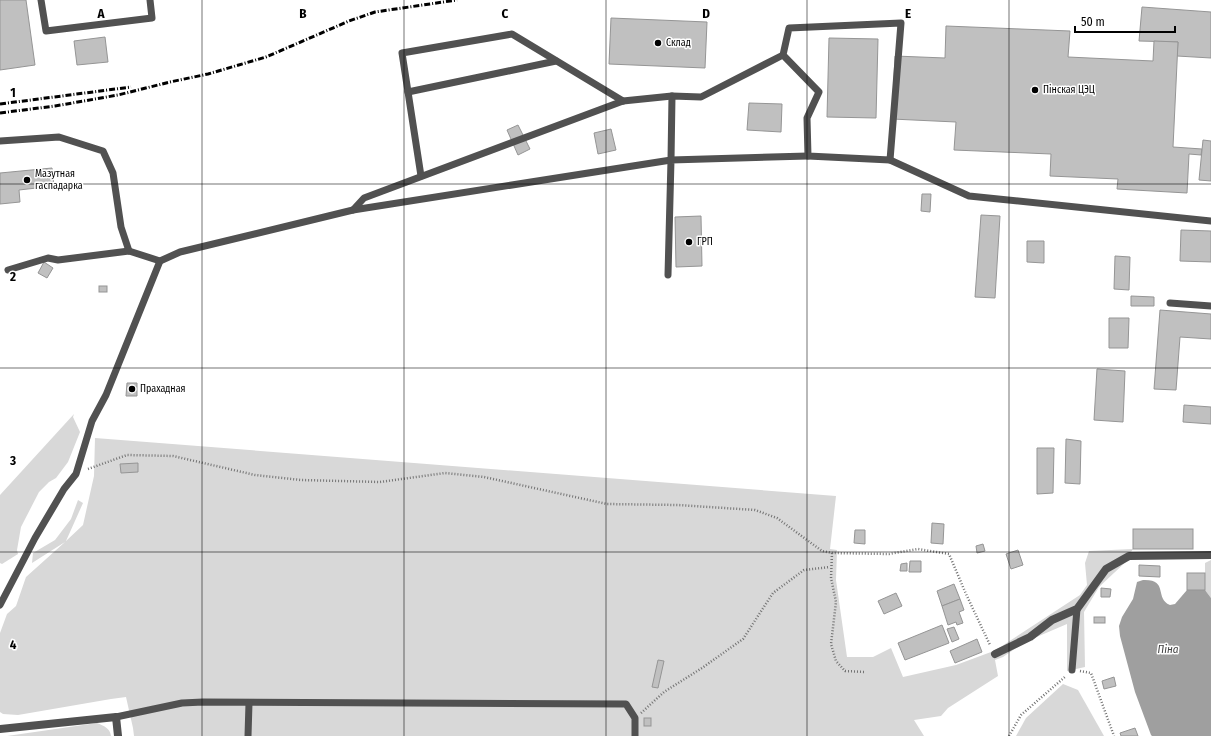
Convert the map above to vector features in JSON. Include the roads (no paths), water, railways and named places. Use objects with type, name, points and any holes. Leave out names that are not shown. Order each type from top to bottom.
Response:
[{"type":"street","points":[[995,654],[1030,637],[1052,620],[1076,609],[1106,569],[1129,556],[1211,555]]},
{"type":"street","points":[[0,728],[116,717],[118,736]]},
{"type":"lane","points":[[41,0],[46,31],[152,18],[150,0]]},
{"type":"lane","points":[[783,55],[789,28],[901,23],[890,160]]},
{"type":"lane","points":[[422,176],[402,54],[512,34],[623,101]]},
{"type":"lane","points":[[353,210],[364,198],[623,101],[672,96],[701,97],[783,55]]},
{"type":"lane","points":[[783,55],[819,92],[807,118],[808,156]]},
{"type":"lane","points":[[408,92],[556,61]]},
{"type":"lane","points":[[668,275],[672,96]]},
{"type":"lane","points":[[0,141],[59,137],[103,151],[112,173],[121,227],[130,251]]},
{"type":"lane","points":[[8,270],[48,258],[58,260],[130,251],[160,261],[180,252],[353,210],[670,160],[808,156],[890,160],[969,196],[1211,221]]},
{"type":"lane","points":[[0,604],[35,538],[64,489],[76,474],[92,421],[106,395],[160,261]]},
{"type":"lane","points":[[1170,303],[1211,306]]},
{"type":"lane","points":[[1072,670],[1076,609]]},
{"type":"lane","points":[[116,717],[182,703],[203,702],[626,704],[635,718],[635,736]]},
{"type":"lane","points":[[248,736],[249,703]]},
{"type":"water","name":"Піна","points":[[1151,580],[1156,582],[1165,602],[1170,605],[1175,604],[1187,590],[1205,590],[1211,598],[1211,736],[1151,735],[1135,692],[1120,636],[1119,626],[1122,617],[1133,599],[1137,582]]},
{"type":"railway","points":[[0,113],[55,106],[118,95],[208,74],[266,57],[349,21],[375,12],[457,0]]},
{"type":"railway","points":[[0,104],[131,87]]},
{"type":"place","name":"Склад","points":[[658,43]]},
{"type":"place","name":"Пінская ЦЭЦ","points":[[1035,90]]},
{"type":"place","name":"Мазутная гаспадарка","points":[[27,180]]},
{"type":"place","name":"ГРП","points":[[689,242]]},
{"type":"place","name":"Прахадная","points":[[132,389]]}]
